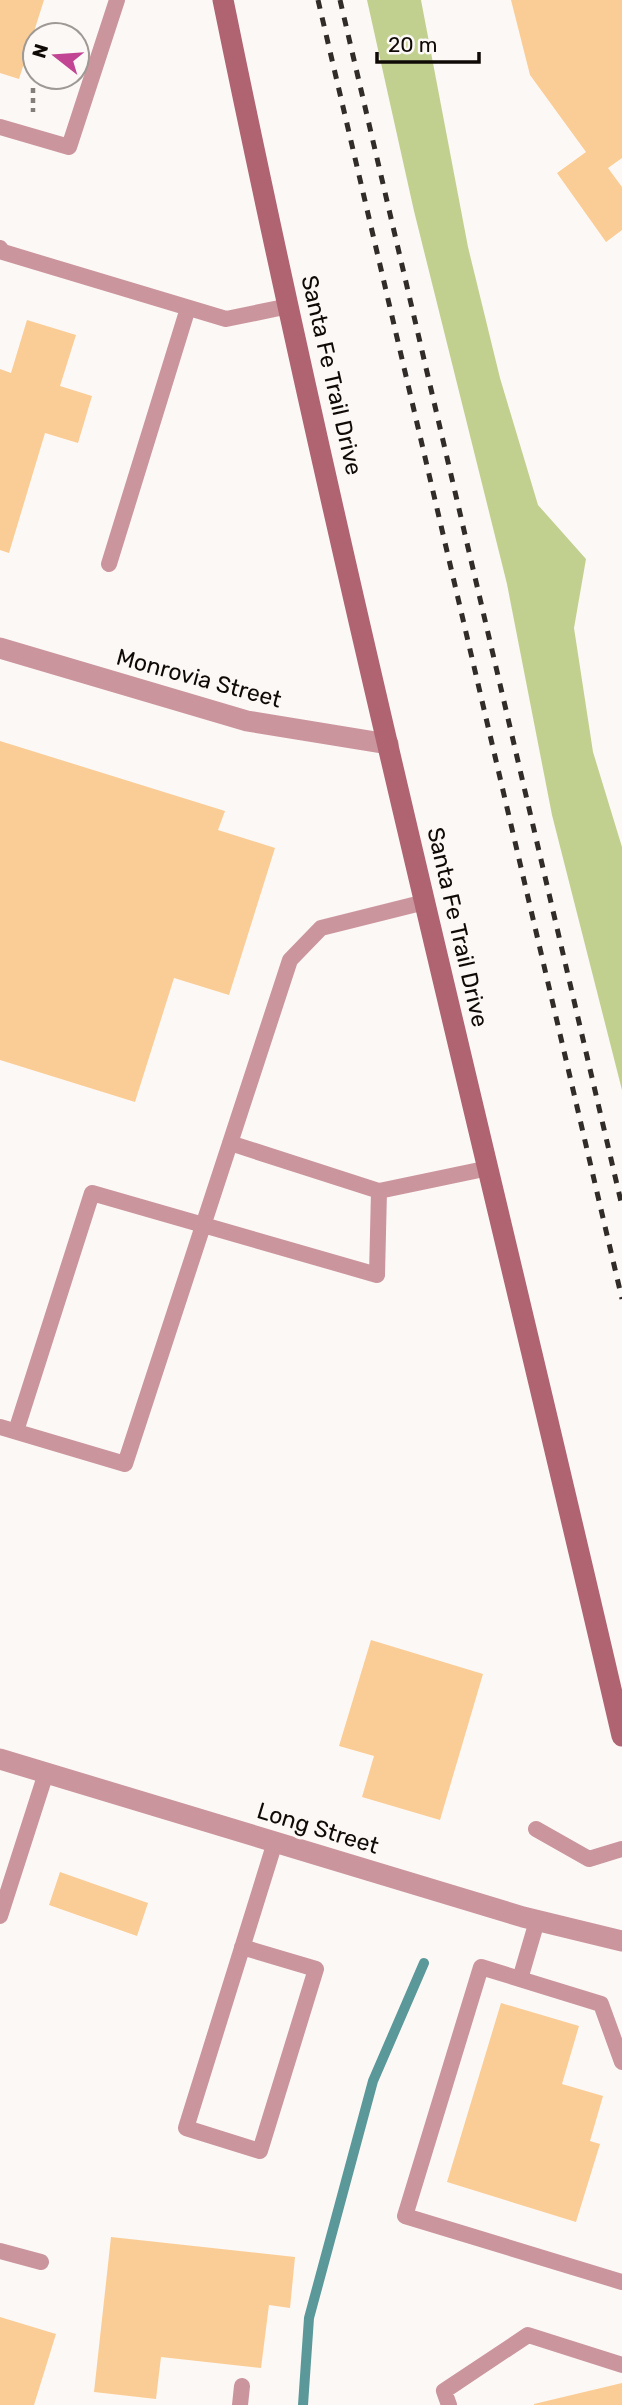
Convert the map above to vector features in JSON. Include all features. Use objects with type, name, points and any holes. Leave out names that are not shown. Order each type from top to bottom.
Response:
[{"type":"main road","name":"Santa Fe Trail Drive","points":[[211,0],[250,129]]},
{"type":"main road","name":"Santa Fe Trail Drive","points":[[223,0],[388,744],[622,1736]]},
{"type":"street","name":"Monrovia Street","points":[[0,648],[247,722],[388,744]]},
{"type":"street","name":"Long Street","points":[[0,1759],[537,1921],[622,1941]]},
{"type":"lane","points":[[0,127],[69,147],[117,0]]},
{"type":"lane","points":[[0,247],[3,252],[226,319],[289,306]]},
{"type":"lane","points":[[109,564],[188,308]]},
{"type":"lane","points":[[379,1191],[377,1275],[203,1223],[92,1193],[8,1429],[125,1464],[203,1223],[290,960],[321,928],[425,902]]},
{"type":"lane","points":[[230,1143],[379,1191],[489,1168]]},
{"type":"lane","points":[[0,1916],[46,1773]]},
{"type":"lane","points":[[536,1829],[589,1859],[622,1849]]},
{"type":"lane","points":[[242,1947],[316,1969],[260,2151],[186,2128],[242,1947],[275,1842]]},
{"type":"lane","points":[[520,1979],[537,1921]]},
{"type":"lane","points":[[622,2062],[601,2004],[481,1967],[405,2216],[622,2282]]},
{"type":"lane","points":[[0,2251],[41,2263]]},
{"type":"lane","points":[[449,2405],[444,2391],[528,2335],[622,2365]]},
{"type":"lane","points":[[240,2405],[242,2386]]},
{"type":"path","points":[[33,91],[33,119]]},
{"type":"green space","points":[[367,0],[421,0],[468,247],[500,378],[538,505],[586,559],[574,628],[593,752],[622,847],[622,1090],[552,815],[507,584],[414,211]]},
{"type":"building","points":[[0,0],[44,0],[37,21],[21,21],[19,79],[0,73]]},
{"type":"building","points":[[511,0],[622,0],[622,158],[608,168],[622,187],[622,230],[606,242],[557,173],[586,152],[530,75]]},
{"type":"building","points":[[27,320],[76,335],[60,386],[92,396],[78,443],[45,433],[9,553],[0,550],[0,369],[11,373]]},
{"type":"building","points":[[0,741],[225,811],[218,830],[275,848],[229,995],[174,978],[135,1102],[0,1060]]},
{"type":"building","points":[[371,1640],[483,1674],[440,1820],[362,1797],[374,1756],[339,1746]]},
{"type":"building","points":[[60,1872],[148,1903],[137,1936],[49,1905]]},
{"type":"building","points":[[501,2003],[579,2026],[562,2084],[603,2096],[590,2141],[600,2144],[576,2222],[447,2182]]},
{"type":"building","points":[[111,2237],[295,2257],[290,2308],[269,2305],[261,2368],[161,2357],[156,2399],[94,2392]]},
{"type":"building","points":[[0,2317],[56,2334],[34,2405],[0,2405]]},
{"type":"building","points":[[622,2383],[622,2405],[534,2405],[534,2404]]},
{"type":"waterway","points":[[303,2405],[309,2318],[373,2081],[424,1963]]},
{"type":"railway","points":[[318,0],[622,1299]]},
{"type":"railway","points":[[340,0],[622,1206]]}]
